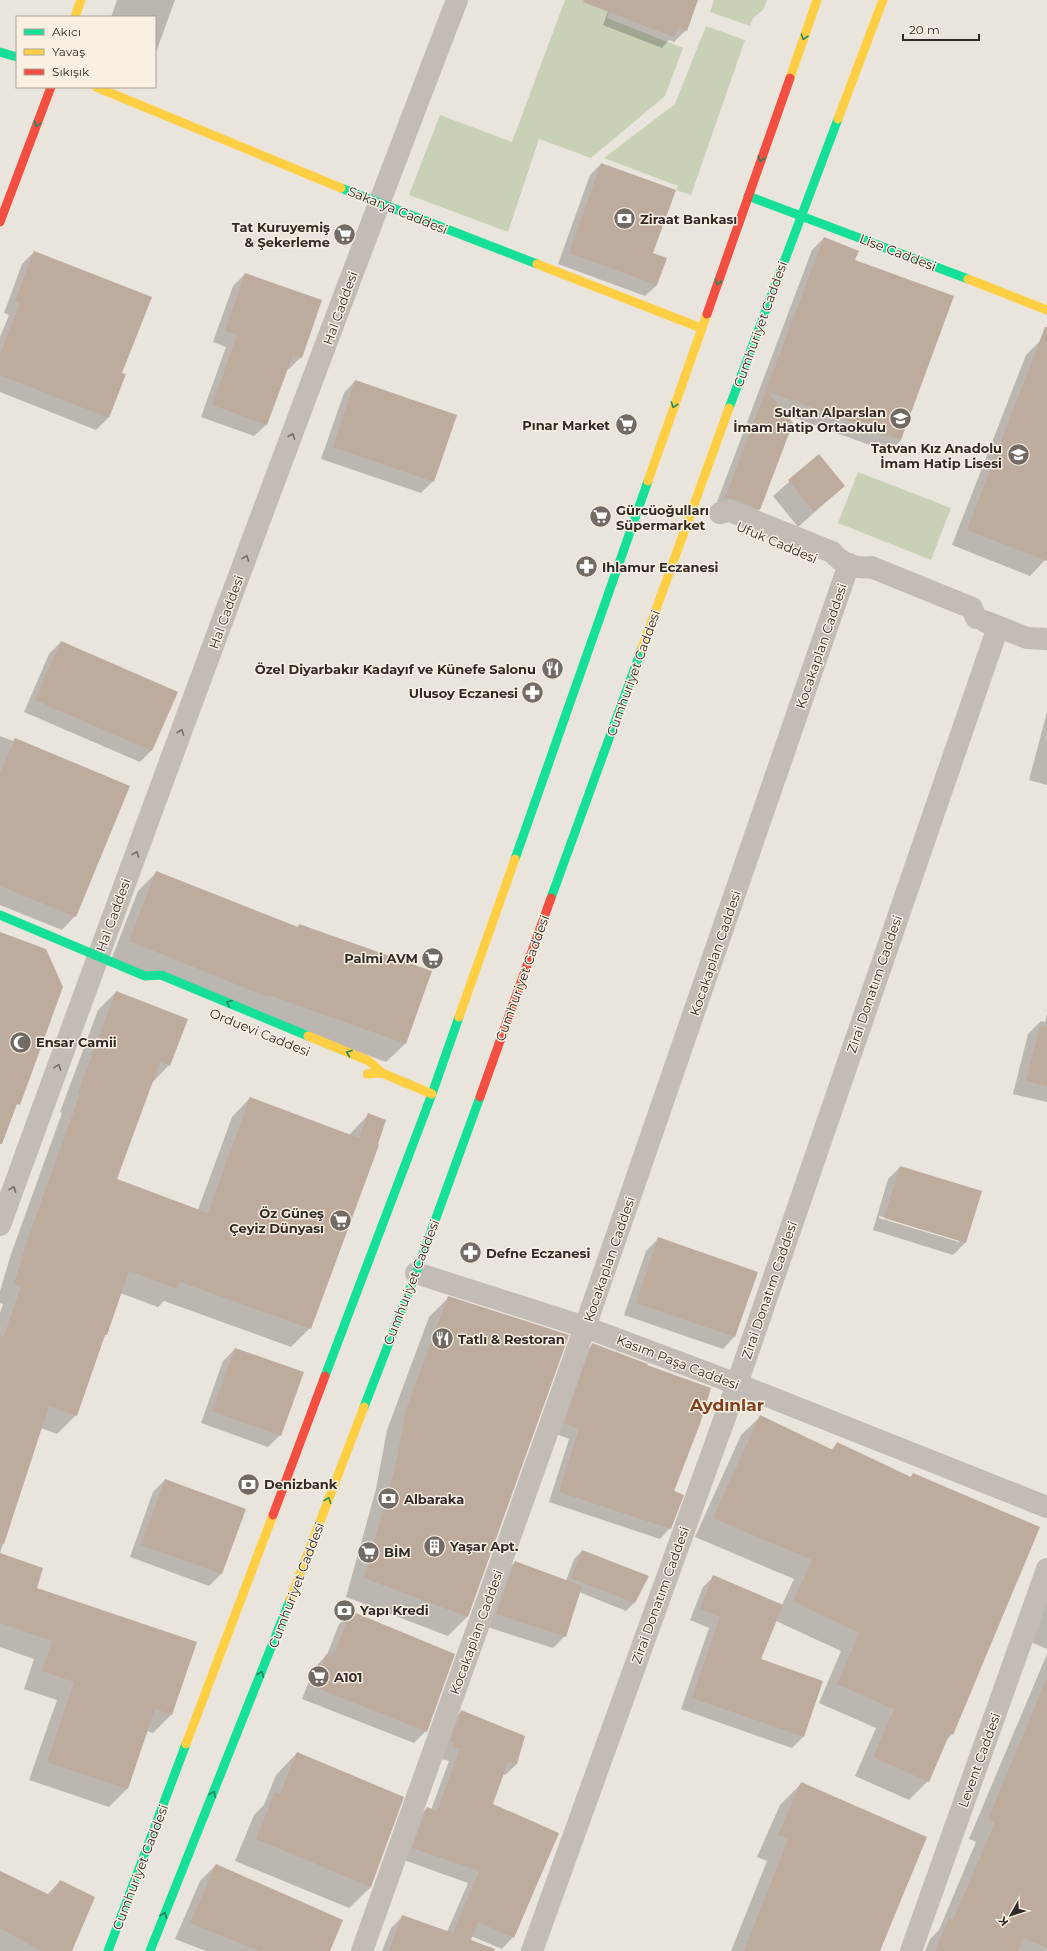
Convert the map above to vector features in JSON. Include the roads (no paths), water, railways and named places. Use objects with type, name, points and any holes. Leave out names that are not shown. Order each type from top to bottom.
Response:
[{"type":"main road","points":[[76,16],[81,0]]},
{"type":"main road","name":"Cumhuriyet Caddesi","points":[[108,1951],[432,1094],[817,0]]},
{"type":"main road","name":"Cumhuriyet Caddesi","points":[[150,1951],[267,1660],[416,1273],[694,503],[883,0]]},
{"type":"main road","points":[[0,52],[16,58]]},
{"type":"main road","points":[[0,222],[50,88]]},
{"type":"main road","name":"Sakarya Caddesi","points":[[98,88],[379,203],[701,328]]},
{"type":"main road","name":"Lise Caddesi","points":[[748,196],[1047,310]]},
{"type":"main road","name":"Orduevi Caddesi","points":[[0,915],[144,976],[152,985]]},
{"type":"main road","name":"Orduevi Caddesi","points":[[144,976],[161,975],[369,1061],[382,1073],[432,1094]]},
{"type":"main road","name":"Orduevi Caddesi","points":[[356,1071],[363,1074],[382,1073]]},
{"type":"street","name":"Hal Caddesi","points":[[0,1225],[98,956],[379,203],[457,0]]},
{"type":"street","name":"Ufuk Caddesi","points":[[694,503],[720,513],[730,511],[832,552],[867,579],[966,621],[976,618],[998,627],[1037,639],[1037,650],[1047,654]]},
{"type":"street","name":"Kocakaplan Caddesi","points":[[362,1951],[585,1327],[849,564]]},
{"type":"street","name":"Zirai Donatım Caddesi","points":[[532,1951],[736,1384],[998,627]]},
{"type":"street","name":"Kasım Paşa Caddesi","points":[[416,1273],[585,1327],[736,1384],[1047,1507]]},
{"type":"street","name":"Levent Caddesi","points":[[911,1951],[1047,1569]]},
{"type":"place","name":"Ziraat Bankası","points":[[625,219]]},
{"type":"place","name":"Tat Kuruyemiş & Şekerleme","points":[[345,234]]},
{"type":"place","name":"Sultan Alparslan İmam Hatip Ortaokulu","points":[[901,419]]},
{"type":"place","name":"Pınar Market","points":[[626,425]]},
{"type":"place","name":"Tatvan Kız Anadolu İmam Hatip Lisesi","points":[[1018,455]]},
{"type":"place","name":"Gürcüoğulları Süpermarket","points":[[601,517]]},
{"type":"place","name":"Ihlamur Eczanesi","points":[[587,567]]},
{"type":"place","name":"Özel Diyarbakır Kadayıf ve Künefe Salonu","points":[[552,669]]},
{"type":"place","name":"Ulusoy Eczanesi","points":[[533,693]]},
{"type":"place","name":"Palmi AVM","points":[[433,958]]},
{"type":"place","name":"Ensar Camii","points":[[21,1042]]},
{"type":"place","name":"Öz Güneş Çeyiz Dünyası","points":[[340,1220]]},
{"type":"place","name":"Defne Eczanesi","points":[[470,1253]]},
{"type":"place","name":"Tatlı & Restoran","points":[[443,1339]]},
{"type":"place","name":"Denizbank","points":[[248,1484]]},
{"type":"place","name":"Albaraka","points":[[389,1499]]},
{"type":"place","name":"Yaşar Apt.","points":[[435,1546]]},
{"type":"place","name":"BİM","points":[[369,1552]]},
{"type":"place","name":"Yapı Kredi","points":[[345,1610]]},
{"type":"place","name":"A101","points":[[319,1677]]},
{"type":"district","name":"Aydınlar","points":[[727,1405]]}]
